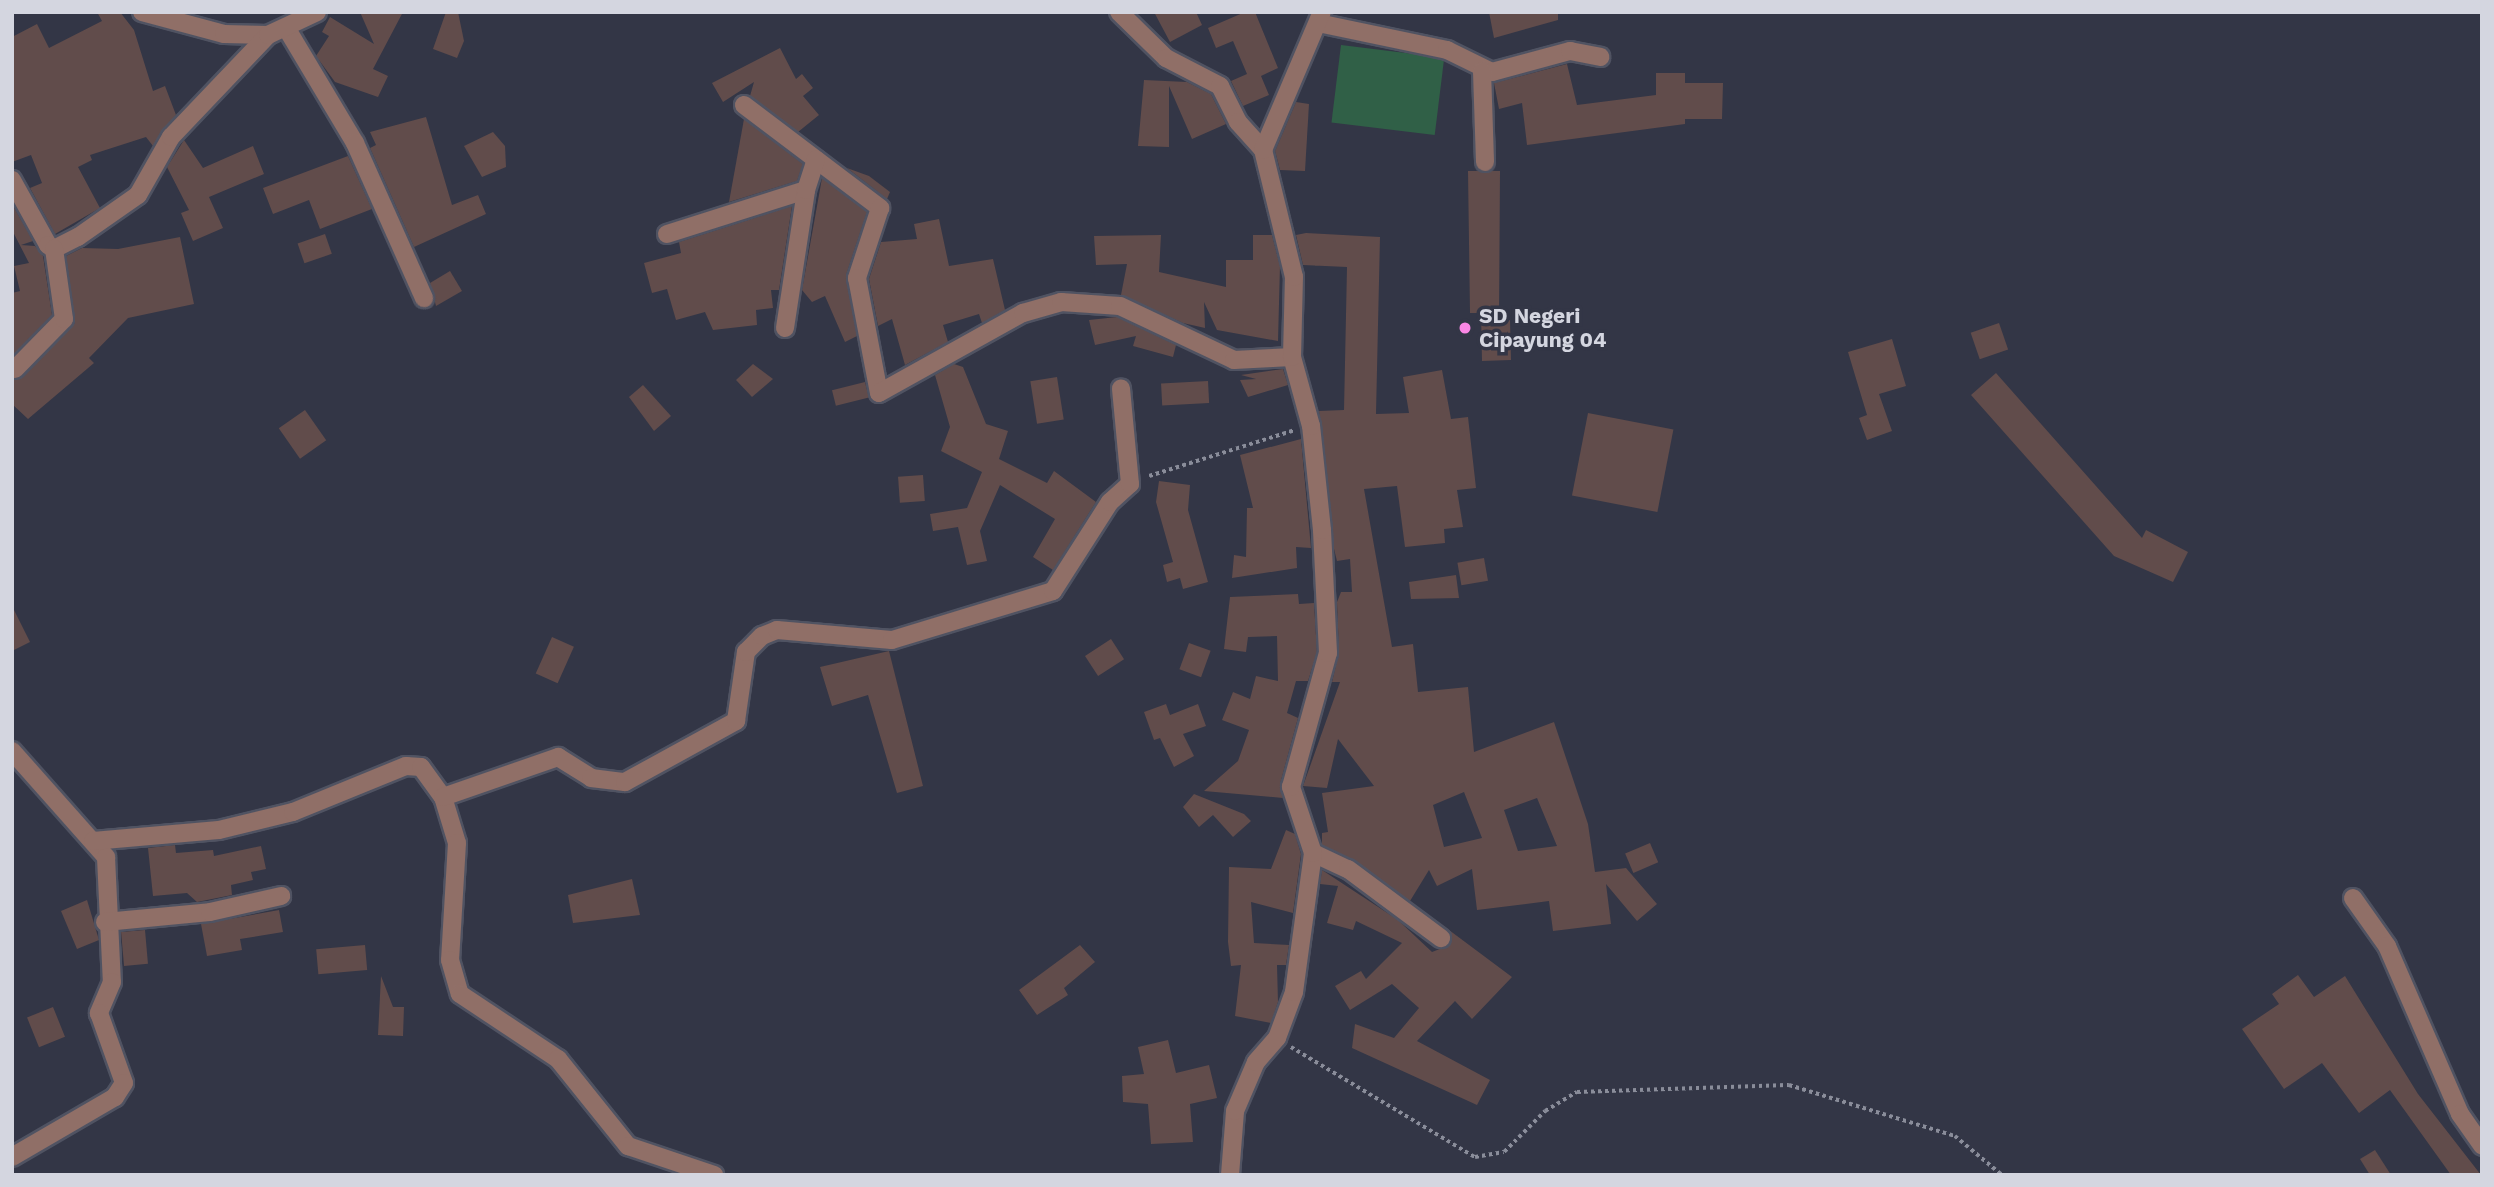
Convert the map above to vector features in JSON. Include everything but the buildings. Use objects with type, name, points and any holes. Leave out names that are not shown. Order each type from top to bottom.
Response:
[{"type":"street","points":[[142,12],[224,34],[268,35],[287,29],[317,12]]},
{"type":"street","points":[[1119,12],[1166,58],[1220,86],[1238,122],[1263,150],[1294,277],[1292,357],[1311,426],[1328,653],[1291,787],[1313,853],[1297,974],[1277,1038],[1256,1062],[1235,1111],[1230,1175]]},
{"type":"street","points":[[1263,150],[1320,18],[1447,50],[1482,71],[1570,51],[1600,57]]},
{"type":"street","points":[[287,29],[355,143],[424,298]]},
{"type":"street","points":[[54,249],[138,195],[172,137],[268,35]]},
{"type":"street","points":[[1482,71],[1485,162]]},
{"type":"street","points":[[744,104],[880,208],[857,278],[879,393],[1023,313],[1061,302],[1120,306],[1234,360],[1292,357]]},
{"type":"street","points":[[785,328],[806,190],[816,160]]},
{"type":"street","points":[[12,180],[41,237],[54,249],[64,319],[15,369]]},
{"type":"street","points":[[667,234],[806,190]]},
{"type":"street","points":[[443,797],[558,757],[591,778],[625,782],[736,721],[746,652],[777,630],[892,640],[979,609],[1042,598],[1062,582],[1110,502],[1130,484],[1121,388]]},
{"type":"street","points":[[12,751],[93,841],[108,864],[105,922],[112,982],[99,1013],[123,1088],[12,1157]]},
{"type":"street","points":[[93,841],[219,830],[293,812],[405,766],[421,767],[443,797],[457,844],[450,960],[456,989],[558,1059],[628,1146],[714,1175]]},
{"type":"street","points":[[1313,853],[1348,869],[1441,938]]},
{"type":"street","points":[[105,922],[210,912],[281,896]]},
{"type":"street","points":[[2353,898],[2387,946],[2460,1114],[2482,1146]]},
{"type":"path","points":[[1130,484],[1311,426]]},
{"type":"path","points":[[1277,1038],[1475,1157],[1504,1152],[1545,1111],[1577,1092],[1780,1085],[1955,1136],[2002,1175]]},
{"type":"green space","points":[[1341,45],[1444,58],[1435,135],[1331,122]]},
{"type":"place","name":"SD Negeri Cipayung 04","points":[[1465,328]]}]
